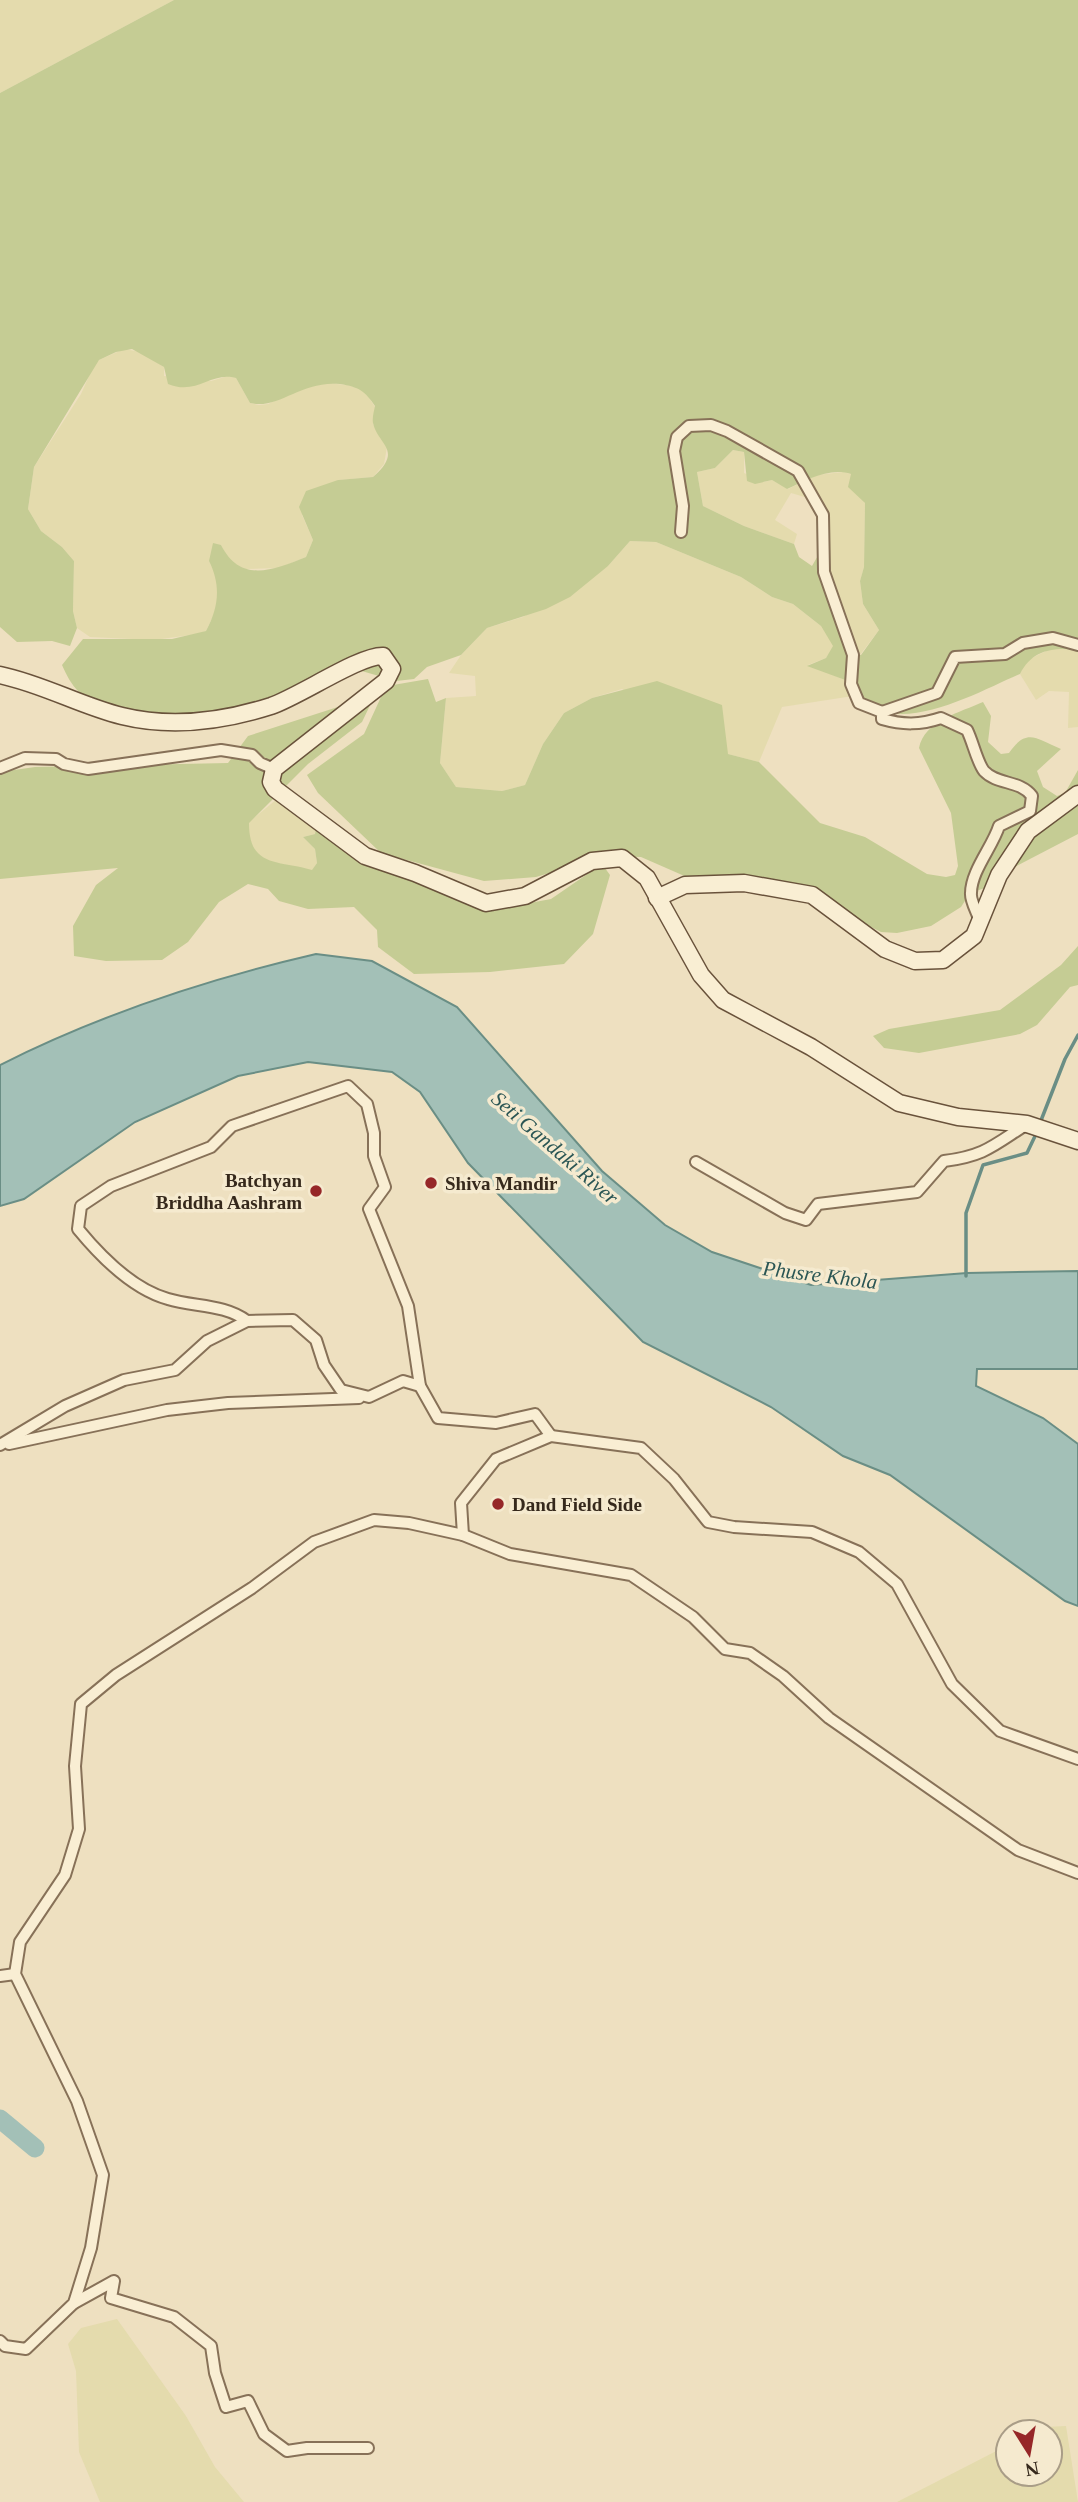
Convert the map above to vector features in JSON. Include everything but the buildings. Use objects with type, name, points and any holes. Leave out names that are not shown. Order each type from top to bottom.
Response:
[{"type":"main road","points":[[0,675],[33,683],[121,716],[150,721],[204,721],[273,705],[320,685],[366,659],[376,656],[387,659],[392,669],[386,681],[274,769],[271,782],[275,789],[304,808],[348,846],[379,862],[415,873],[486,903],[512,900],[592,861],[613,857],[631,863],[647,878],[706,982],[723,1000],[811,1047],[899,1103],[958,1118],[1027,1124],[1078,1141]]},
{"type":"main road","points":[[657,898],[685,885],[744,883],[813,895],[885,949],[915,961],[943,960],[974,936],[999,875],[1028,831],[1078,794]]},
{"type":"street","points":[[681,532],[682,506],[674,451],[677,437],[689,426],[711,425],[727,431],[798,471],[823,515],[824,572],[853,655],[851,684],[859,703],[882,712],[937,693],[955,657],[1005,654],[1023,643],[1053,638],[1078,645]]},
{"type":"street","points":[[882,712],[882,719],[900,724],[924,724],[941,718],[967,730],[982,769],[989,775],[1025,787],[1032,796],[1030,811],[999,826],[996,839],[988,848],[971,893],[979,919]]},
{"type":"street","points":[[0,768],[25,758],[56,759],[88,769],[237,750],[274,769]]},
{"type":"street","points":[[247,1321],[235,1312],[167,1299],[146,1290],[99,1254],[78,1229],[81,1206],[111,1186],[211,1147],[232,1125],[348,1086],[367,1104],[370,1114],[374,1156],[385,1187],[369,1209],[408,1306],[420,1386],[438,1418],[496,1423],[535,1415],[551,1436]]},
{"type":"street","points":[[696,1162],[785,1213],[806,1220],[818,1204],[917,1192],[944,1161],[972,1157],[999,1145],[1027,1124]]},
{"type":"street","points":[[0,1446],[65,1406],[124,1380],[175,1370],[207,1341],[247,1321],[293,1320],[316,1340],[324,1365],[341,1390],[369,1397]]},
{"type":"street","points":[[0,1446],[167,1410],[228,1403],[308,1402],[369,1397],[403,1381],[420,1386]]},
{"type":"street","points":[[463,1535],[461,1503],[496,1459],[551,1436],[641,1448],[674,1479],[708,1522],[734,1527],[812,1532],[859,1552],[897,1584],[952,1684],[1000,1731],[1078,1759]]},
{"type":"street","points":[[75,2303],[91,2248],[103,2175],[77,2101],[15,1974],[20,1942],[65,1875],[79,1829],[75,1766],[81,1704],[116,1675],[252,1588],[314,1542],[374,1520],[409,1523],[463,1535],[510,1554],[631,1575],[693,1617],[725,1649],[750,1653],[783,1676],[829,1718],[1018,1850],[1078,1873]]},
{"type":"street","points":[[0,1976],[15,1974]]},
{"type":"street","points":[[0,2341],[5,2346],[26,2348],[75,2303],[114,2281],[111,2298],[174,2317],[211,2346],[215,2373],[226,2407],[248,2401],[264,2434],[287,2451],[307,2448],[368,2448]]},
{"type":"shaded area","points":[[0,0],[174,0],[0,93]]},
{"type":"shaded area","points":[[124,349],[141,352],[164,367],[164,376],[211,381],[228,376],[236,378],[250,403],[259,405],[268,404],[309,385],[328,383],[355,386],[364,390],[375,407],[373,424],[387,447],[384,464],[373,477],[338,480],[302,515],[313,540],[306,557],[279,568],[245,569],[229,561],[221,545],[209,561],[217,577],[217,608],[206,631],[198,634],[154,640],[90,637],[77,628],[73,611],[74,561],[62,547],[41,531],[28,509],[34,467],[81,394],[93,367],[99,360]]},
{"type":"shaded area","points":[[733,450],[744,452],[744,473],[764,482],[772,480],[788,489],[817,475],[843,472],[851,474],[857,492],[865,503],[864,567],[860,581],[863,604],[879,630],[860,655],[855,654],[832,592],[825,558],[829,533],[822,502],[791,493],[775,520],[797,534],[794,544],[744,526],[703,506],[697,472],[715,468]]},
{"type":"shaded area","points":[[630,541],[656,542],[741,577],[772,597],[793,604],[821,626],[834,646],[826,658],[808,665],[848,681],[853,696],[782,707],[759,762],[728,754],[622,689],[592,698],[564,713],[543,744],[525,785],[502,791],[456,787],[440,763],[446,698],[476,696],[475,676],[449,673],[461,655],[487,628],[523,617],[608,566]]},
{"type":"shaded area","points":[[1054,647],[1078,650],[1078,727],[1068,728],[1069,692],[1049,691],[1036,700],[1020,674],[1026,661]]},
{"type":"shaded area","points":[[277,799],[317,822],[315,834],[303,837],[315,849],[317,863],[312,871],[268,861],[255,853],[249,842],[248,823]]},
{"type":"shaded area","points":[[117,2319],[186,2416],[215,2467],[244,2502],[100,2502],[79,2452],[76,2371],[68,2344],[81,2328]]},
{"type":"shaded area","points":[[1064,2426],[1078,2502],[897,2502],[994,2452],[994,2488],[1064,2488]]},
{"type":"green space","points":[[174,0],[1078,0],[1078,650],[1044,652],[1031,660],[1020,674],[940,708],[896,714],[877,709],[862,697],[855,676],[855,654],[861,655],[879,630],[863,604],[860,581],[864,567],[865,503],[848,487],[851,474],[826,473],[787,489],[772,480],[755,484],[747,481],[744,452],[733,450],[715,468],[697,472],[703,506],[744,526],[794,544],[799,557],[812,566],[820,552],[849,656],[848,681],[807,666],[826,658],[833,646],[821,626],[793,604],[772,597],[741,577],[656,542],[630,541],[608,566],[570,597],[546,609],[487,628],[461,655],[427,667],[414,679],[396,681],[348,667],[270,700],[221,714],[207,715],[147,714],[90,700],[69,680],[62,665],[83,639],[172,639],[206,631],[214,613],[217,596],[209,561],[213,543],[221,545],[238,565],[248,569],[270,569],[306,557],[313,540],[299,507],[306,491],[338,480],[373,477],[382,468],[388,454],[373,423],[375,406],[365,393],[357,388],[326,384],[271,402],[250,403],[236,378],[219,378],[196,386],[178,387],[168,384],[164,367],[132,349],[116,352],[99,360],[34,467],[28,509],[41,531],[62,547],[74,561],[73,611],[77,628],[70,646],[52,641],[17,642],[0,627],[0,93]]},
{"type":"green space","points":[[428,679],[436,702],[446,698],[440,763],[456,787],[502,791],[525,785],[543,744],[564,713],[592,698],[657,681],[722,705],[728,754],[759,762],[820,823],[865,837],[927,874],[946,877],[955,875],[958,866],[951,813],[919,748],[922,739],[936,724],[983,702],[991,716],[988,742],[1001,754],[1009,753],[1021,740],[1027,738],[1038,739],[1061,749],[1037,771],[1043,787],[1057,796],[1065,793],[1078,770],[1078,834],[999,875],[988,887],[970,893],[961,907],[931,926],[897,933],[881,932],[780,881],[724,875],[689,878],[641,857],[606,856],[536,877],[484,881],[381,853],[318,793],[307,775],[364,734],[381,697],[393,685]]},
{"type":"green space","points":[[375,695],[362,722],[308,764],[249,823],[254,848],[268,860],[312,870],[317,863],[315,849],[303,837],[315,834],[317,822],[487,911],[551,899],[602,864],[610,875],[593,934],[564,964],[490,972],[414,974],[378,947],[377,930],[354,907],[308,909],[279,901],[268,889],[248,884],[219,902],[188,942],[162,960],[106,961],[74,956],[73,926],[96,885],[118,868],[0,879],[0,772],[35,767],[228,763],[248,736]]},
{"type":"green space","points":[[1078,946],[1078,985],[1070,987],[1037,1025],[1020,1034],[919,1053],[884,1048],[873,1036],[889,1029],[1000,1010],[1061,965]]},
{"type":"water","name":"Seti Gandaki River","points":[[316,954],[372,961],[457,1007],[602,1171],[665,1225],[712,1252],[811,1285],[967,1273],[1078,1271],[1078,1369],[977,1369],[976,1386],[1043,1418],[1078,1444],[1078,1606],[1065,1601],[890,1475],[843,1456],[771,1407],[643,1342],[468,1163],[420,1092],[392,1072],[308,1062],[238,1076],[135,1122],[24,1199],[0,1206],[0,1065],[115,1014],[235,975]]},
{"type":"waterway","points":[[1040,1123],[1065,1059],[1078,1035]]},
{"type":"waterway","points":[[966,1276],[966,1213],[983,1165],[1027,1153],[1036,1134]]},
{"type":"waterway","points":[[0,2119],[35,2148]]},
{"type":"place","name":"Shiva Mandir","points":[[431,1183]]},
{"type":"place","name":"Batchyan Briddha Aashram","points":[[316,1191]]},
{"type":"place","name":"Dand Field Side","points":[[498,1504]]},
{"type":"water label","name":"Phusre Khola","points":[[820,1275]]}]
